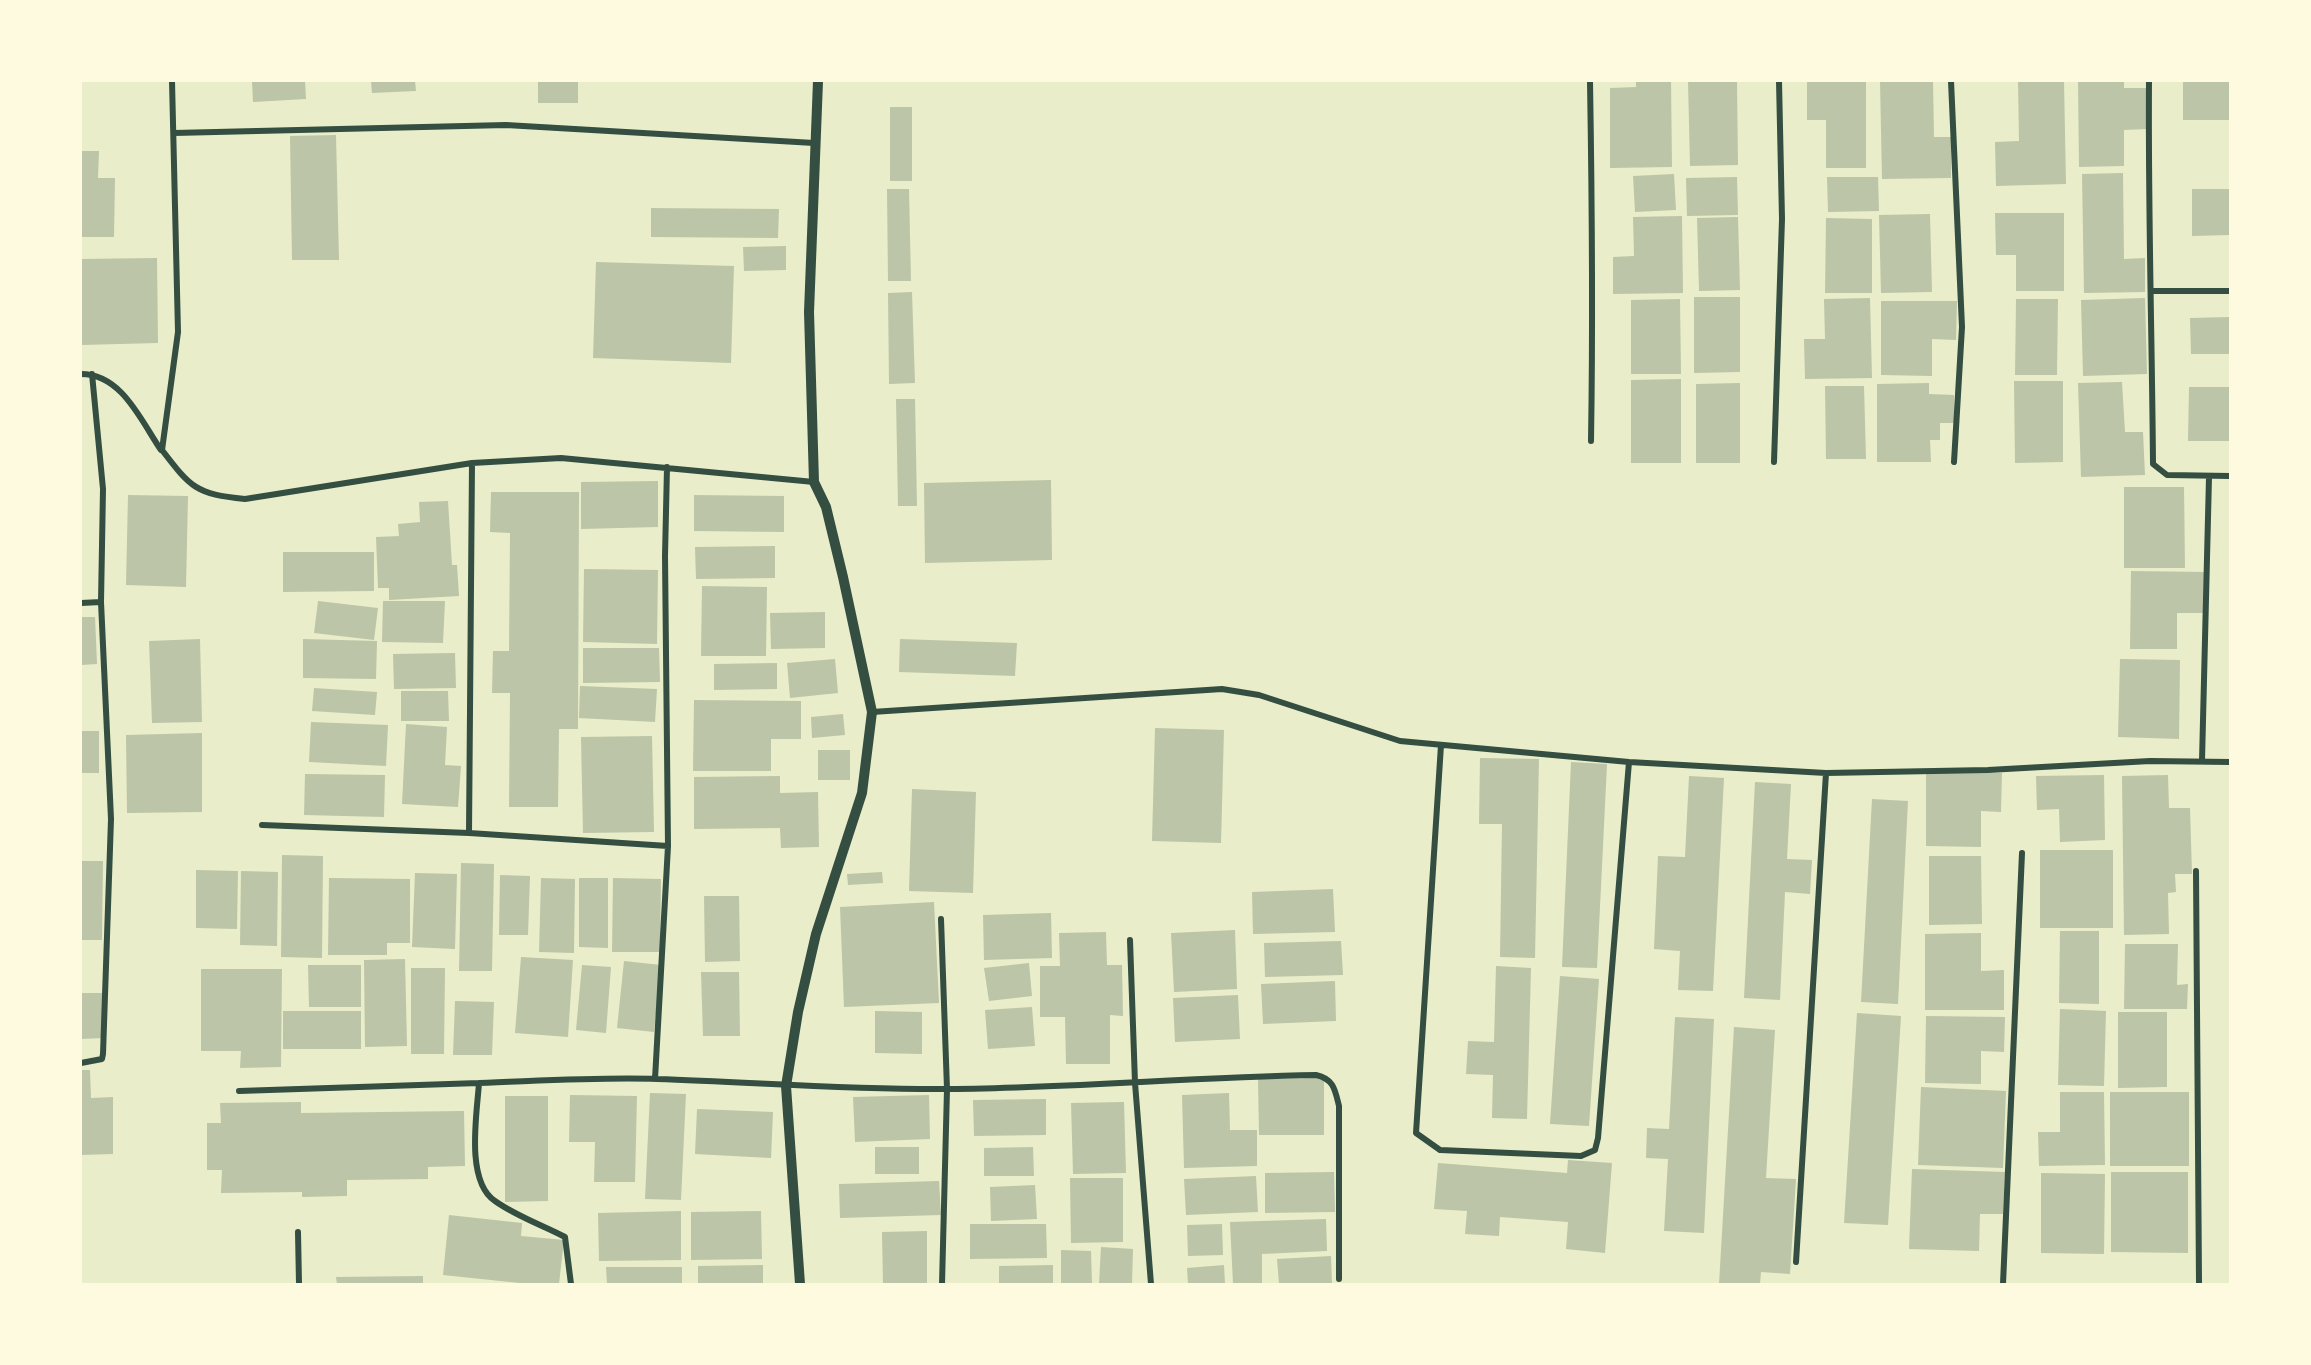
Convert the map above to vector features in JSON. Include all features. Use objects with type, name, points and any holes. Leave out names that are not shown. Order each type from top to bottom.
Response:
[{"type":"street","points":[[162,450],[178,332],[172,81]]},
{"type":"street","points":[[800,1284],[786,1086],[798,1012],[816,934],[862,794],[872,712],[826,507],[814,482],[809,312],[818,81]]},
{"type":"street","points":[[1590,81],[1591,210],[1594,249],[1591,441]]},
{"type":"street","points":[[1774,462],[1782,219],[1779,81]]},
{"type":"street","points":[[1951,81],[1962,327],[1954,462]]},
{"type":"street","points":[[2149,81],[2148,194],[2152,291],[2153,464],[2167,475],[2230,476]]},
{"type":"street","points":[[174,134],[506,125],[814,143]]},
{"type":"street","points":[[2152,291],[2230,291]]},
{"type":"street","points":[[81,374],[92,374],[119,388],[162,450],[191,486],[212,496],[245,499],[472,463],[561,458],[814,482]]},
{"type":"street","points":[[81,1063],[96,1062],[102,1059],[103,1054],[111,819],[101,602],[102,489],[92,374]]},
{"type":"street","points":[[469,833],[472,463]]},
{"type":"street","points":[[655,1079],[668,846],[665,556],[667,467]]},
{"type":"street","points":[[2202,761],[2210,477]]},
{"type":"street","points":[[81,603],[101,602]]},
{"type":"street","points":[[872,712],[1222,689],[1270,698],[1400,741],[1629,762],[1826,773],[1988,770],[2150,761],[2230,762]]},
{"type":"street","points":[[1441,745],[1416,1133],[1440,1150],[1581,1156],[1595,1150],[1598,1138],[1629,762]]},
{"type":"street","points":[[1796,1262],[1826,773]]},
{"type":"street","points":[[262,825],[469,833],[668,846]]},
{"type":"street","points":[[2003,1284],[2022,853]]},
{"type":"street","points":[[2196,871],[2199,1284]]},
{"type":"street","points":[[941,918],[947,1089],[942,1284]]},
{"type":"street","points":[[1130,940],[1135,1083],[1151,1284]]},
{"type":"street","points":[[239,1091],[655,1079],[786,1086],[947,1089],[1316,1075],[1326,1078],[1334,1086],[1339,1106],[1339,1279]]},
{"type":"street","points":[[479,1083],[475,1152],[480,1180],[493,1200],[565,1237],[571,1284]]},
{"type":"street","points":[[298,1232],[299,1284]]},
{"type":"building","points":[[252,81],[305,81],[306,99],[253,102]]},
{"type":"building","points":[[371,81],[415,81],[416,91],[372,93]]},
{"type":"building","points":[[538,81],[578,81],[578,103],[538,103]]},
{"type":"building","points":[[1636,81],[1671,81],[1672,167],[1610,168],[1610,88],[1636,87]]},
{"type":"building","points":[[1688,81],[1737,81],[1738,165],[1690,166]]},
{"type":"building","points":[[1807,81],[1866,81],[1866,168],[1826,168],[1826,120],[1807,120]]},
{"type":"building","points":[[1880,81],[1933,81],[1934,137],[1951,137],[1951,178],[1882,179]]},
{"type":"building","points":[[2018,81],[2064,81],[2066,184],[1996,186],[1995,142],[2019,141]]},
{"type":"building","points":[[2078,81],[2124,81],[2124,88],[2147,88],[2148,129],[2124,130],[2124,166],[2079,167]]},
{"type":"building","points":[[2183,81],[2230,81],[2230,120],[2183,120]]},
{"type":"building","points":[[890,107],[912,107],[912,181],[890,181]]},
{"type":"building","points":[[336,135],[339,260],[292,260],[290,136]]},
{"type":"building","points":[[81,151],[99,151],[98,178],[115,178],[114,237],[81,237]]},
{"type":"building","points":[[2123,173],[2124,259],[2145,258],[2145,292],[2084,293],[2082,174]]},
{"type":"building","points":[[1674,174],[1676,210],[1635,212],[1633,176]]},
{"type":"building","points":[[1737,177],[1738,215],[1687,216],[1686,178]]},
{"type":"building","points":[[1827,177],[1878,177],[1879,211],[1828,212]]},
{"type":"building","points":[[887,189],[909,189],[911,281],[888,281]]},
{"type":"building","points":[[2192,189],[2230,189],[2230,235],[2192,236]]},
{"type":"building","points":[[651,208],[779,209],[778,238],[651,237]]},
{"type":"building","points":[[1995,213],[2064,213],[2064,291],[2016,291],[2016,255],[1996,255]]},
{"type":"building","points":[[1930,214],[1932,292],[1881,293],[1879,215]]},
{"type":"building","points":[[1682,216],[1683,293],[1613,294],[1613,257],[1634,256],[1633,217]]},
{"type":"building","points":[[1738,217],[1740,290],[1699,291],[1697,218]]},
{"type":"building","points":[[1826,218],[1872,219],[1872,293],[1825,293]]},
{"type":"building","points":[[786,246],[786,270],[744,271],[743,247]]},
{"type":"building","points":[[157,258],[158,343],[81,345],[81,259]]},
{"type":"building","points":[[596,262],[734,266],[731,363],[593,358]]},
{"type":"building","points":[[912,292],[915,383],[889,384],[888,293]]},
{"type":"building","points":[[1694,297],[1740,297],[1740,372],[1694,373]]},
{"type":"building","points":[[1870,298],[1872,378],[1805,379],[1804,339],[1825,339],[1824,299]]},
{"type":"building","points":[[2145,298],[2147,374],[2083,376],[2081,300]]},
{"type":"building","points":[[1680,299],[1681,374],[1631,374],[1631,300]]},
{"type":"building","points":[[2016,299],[2058,299],[2057,375],[2015,375]]},
{"type":"building","points":[[1881,301],[1957,301],[1956,340],[1932,339],[1932,376],[1881,375]]},
{"type":"building","points":[[2230,317],[2230,354],[2191,354],[2190,318]]},
{"type":"building","points":[[1681,379],[1681,463],[1631,463],[1631,380]]},
{"type":"building","points":[[2014,381],[2063,381],[2063,462],[2015,463]]},
{"type":"building","points":[[2122,382],[2125,432],[2143,432],[2145,475],[2081,477],[2078,383]]},
{"type":"building","points":[[1740,383],[1740,463],[1696,463],[1696,384]]},
{"type":"building","points":[[1929,383],[1929,394],[1954,395],[1954,423],[1940,423],[1940,440],[1930,440],[1931,462],[1877,462],[1877,384]]},
{"type":"building","points":[[1825,386],[1864,386],[1866,459],[1826,459]]},
{"type":"building","points":[[2189,387],[2230,387],[2230,441],[2188,441]]},
{"type":"building","points":[[896,399],[915,399],[917,506],[898,506]]},
{"type":"building","points":[[1051,480],[1052,560],[925,563],[924,483]]},
{"type":"building","points":[[658,481],[658,527],[581,529],[581,482]]},
{"type":"building","points":[[2124,487],[2184,487],[2185,568],[2124,568]]},
{"type":"building","points":[[491,492],[579,492],[578,729],[559,729],[558,807],[509,807],[510,693],[492,693],[493,651],[509,651],[510,533],[490,532]]},
{"type":"building","points":[[128,495],[188,496],[186,587],[126,585]]},
{"type":"building","points":[[694,495],[784,496],[784,532],[694,531]]},
{"type":"building","points":[[448,501],[452,565],[457,565],[459,596],[389,600],[389,588],[378,588],[376,537],[399,536],[398,524],[420,522],[419,502]]},
{"type":"building","points":[[775,546],[775,578],[696,579],[695,547]]},
{"type":"building","points":[[283,552],[374,552],[374,591],[283,592]]},
{"type":"building","points":[[584,569],[658,570],[657,644],[583,642]]},
{"type":"building","points":[[2131,571],[2205,572],[2205,613],[2177,613],[2177,649],[2130,649]]},
{"type":"building","points":[[702,586],[767,587],[766,656],[701,656]]},
{"type":"building","points":[[318,601],[378,608],[374,640],[314,633]]},
{"type":"building","points":[[383,601],[445,601],[443,643],[382,642]]},
{"type":"building","points":[[825,612],[825,648],[771,649],[770,613]]},
{"type":"building","points":[[81,617],[95,617],[97,664],[81,665]]},
{"type":"building","points":[[200,639],[202,722],[152,723],[149,641]]},
{"type":"building","points":[[303,639],[377,641],[376,679],[303,678]]},
{"type":"building","points":[[900,639],[1017,643],[1015,676],[899,672]]},
{"type":"building","points":[[583,648],[659,648],[660,682],[583,683]]},
{"type":"building","points":[[455,653],[456,688],[394,689],[393,654]]},
{"type":"building","points":[[835,659],[838,693],[790,698],[787,663]]},
{"type":"building","points":[[2120,659],[2180,660],[2179,739],[2118,737]]},
{"type":"building","points":[[777,663],[777,689],[714,690],[714,664]]},
{"type":"building","points":[[580,686],[657,689],[655,722],[579,718]]},
{"type":"building","points":[[314,688],[377,692],[375,715],[312,711]]},
{"type":"building","points":[[401,691],[448,691],[449,721],[401,721]]},
{"type":"building","points":[[694,700],[801,701],[801,739],[771,739],[771,771],[693,771]]},
{"type":"building","points":[[843,714],[845,735],[812,738],[811,717]]},
{"type":"building","points":[[311,722],[388,725],[386,766],[309,762]]},
{"type":"building","points":[[406,724],[447,727],[445,765],[461,766],[458,807],[402,804]]},
{"type":"building","points":[[1155,728],[1224,730],[1221,843],[1152,841]]},
{"type":"building","points":[[81,731],[99,731],[99,773],[81,773]]},
{"type":"building","points":[[202,733],[202,812],[127,813],[126,735]]},
{"type":"building","points":[[652,736],[654,832],[583,833],[581,737]]},
{"type":"building","points":[[818,750],[850,750],[850,780],[818,780]]},
{"type":"building","points":[[1480,758],[1539,759],[1535,958],[1500,957],[1502,824],[1479,824]]},
{"type":"building","points":[[1571,762],[1607,764],[1597,968],[1562,967]]},
{"type":"building","points":[[1926,772],[2002,773],[2001,812],[1981,811],[1981,847],[1926,846]]},
{"type":"building","points":[[305,774],[385,775],[384,817],[304,815]]},
{"type":"building","points":[[2104,775],[2105,840],[2060,842],[2059,809],[2037,810],[2036,776]]},
{"type":"building","points":[[2168,775],[2169,808],[2190,808],[2192,874],[2175,874],[2176,892],[2168,893],[2169,934],[2124,935],[2122,776]]},
{"type":"building","points":[[780,776],[780,793],[818,792],[819,847],[781,848],[780,828],[694,829],[694,777]]},
{"type":"building","points":[[1689,776],[1724,778],[1713,991],[1678,990],[1680,951],[1654,949],[1658,856],[1685,857]]},
{"type":"building","points":[[1755,782],[1791,784],[1787,859],[1812,860],[1810,894],[1785,892],[1780,1000],[1744,998]]},
{"type":"building","points":[[912,789],[976,792],[973,893],[909,891]]},
{"type":"building","points":[[1872,799],[1908,801],[1898,1004],[1861,1002]]},
{"type":"building","points":[[2040,850],[2113,850],[2113,928],[2040,928]]},
{"type":"building","points":[[282,855],[323,856],[322,958],[281,957]]},
{"type":"building","points":[[1929,856],[1981,856],[1982,924],[1929,925]]},
{"type":"building","points":[[81,861],[103,861],[102,940],[81,940]]},
{"type":"building","points":[[461,863],[494,864],[492,971],[459,971]]},
{"type":"building","points":[[196,870],[238,871],[237,929],[196,928]]},
{"type":"building","points":[[241,871],[278,872],[277,946],[240,945]]},
{"type":"building","points":[[882,872],[883,883],[848,885],[847,874]]},
{"type":"building","points":[[415,873],[457,874],[455,949],[412,947]]},
{"type":"building","points":[[500,875],[530,876],[528,935],[499,935]]},
{"type":"building","points":[[329,878],[410,879],[410,943],[387,943],[387,955],[328,955]]},
{"type":"building","points":[[541,878],[575,879],[574,953],[539,952]]},
{"type":"building","points":[[579,878],[608,878],[608,948],[579,947]]},
{"type":"building","points":[[613,878],[661,879],[660,952],[612,952]]},
{"type":"building","points":[[1333,889],[1335,932],[1253,934],[1252,892]]},
{"type":"building","points":[[704,896],[739,896],[740,961],[705,962]]},
{"type":"building","points":[[934,902],[939,1003],[844,1007],[840,907]]},
{"type":"building","points":[[1051,913],[1052,958],[984,960],[983,915]]},
{"type":"building","points":[[1235,930],[1237,989],[1174,992],[1171,933]]},
{"type":"building","points":[[2060,931],[2099,931],[2099,1004],[2059,1003]]},
{"type":"building","points":[[1106,932],[1107,965],[1122,965],[1123,1016],[1110,1015],[1110,1064],[1066,1064],[1065,1017],[1040,1017],[1040,966],[1060,966],[1059,933]]},
{"type":"building","points":[[1981,933],[1981,971],[2004,970],[2004,1010],[1925,1010],[1925,934]]},
{"type":"building","points":[[1341,941],[1343,975],[1265,977],[1264,943]]},
{"type":"building","points":[[2125,944],[2178,944],[2177,985],[2188,984],[2187,1009],[2124,1009]]},
{"type":"building","points":[[521,957],[573,960],[568,1037],[515,1033]]},
{"type":"building","points":[[405,959],[407,1046],[365,1047],[364,960]]},
{"type":"building","points":[[624,961],[661,965],[654,1032],[617,1028]]},
{"type":"building","points":[[1029,963],[1032,996],[989,1001],[984,968]]},
{"type":"building","points":[[308,965],[361,965],[361,1007],[309,1007]]},
{"type":"building","points":[[582,965],[611,967],[606,1033],[576,1030]]},
{"type":"building","points":[[1496,966],[1531,968],[1527,1119],[1492,1118],[1493,1075],[1466,1074],[1468,1041],[1494,1042]]},
{"type":"building","points":[[411,968],[445,968],[444,1054],[411,1054]]},
{"type":"building","points":[[201,969],[282,969],[281,1067],[240,1068],[241,1051],[201,1051]]},
{"type":"building","points":[[701,972],[739,972],[740,1036],[703,1036]]},
{"type":"building","points":[[1560,976],[1599,979],[1589,1126],[1550,1124]]},
{"type":"building","points":[[1335,981],[1336,1021],[1263,1024],[1261,984]]},
{"type":"building","points":[[81,993],[102,993],[103,1038],[81,1039]]},
{"type":"building","points":[[1238,995],[1240,1039],[1175,1042],[1173,998]]},
{"type":"building","points":[[455,1001],[494,1002],[492,1055],[453,1055]]},
{"type":"building","points":[[1032,1007],[1035,1046],[988,1049],[985,1010]]},
{"type":"building","points":[[2060,1009],[2106,1011],[2104,1086],[2058,1085]]},
{"type":"building","points":[[283,1011],[361,1011],[361,1049],[283,1049]]},
{"type":"building","points":[[875,1011],[922,1012],[922,1054],[875,1053]]},
{"type":"building","points":[[2118,1012],[2167,1012],[2167,1087],[2118,1088]]},
{"type":"building","points":[[1857,1013],[1901,1016],[1888,1225],[1844,1223]]},
{"type":"building","points":[[1926,1016],[2005,1017],[2004,1052],[1981,1051],[1981,1084],[1925,1083]]},
{"type":"building","points":[[1675,1017],[1714,1019],[1704,1233],[1664,1231],[1668,1159],[1646,1158],[1647,1128],[1669,1129]]},
{"type":"building","points":[[1734,1027],[1775,1030],[1766,1178],[1796,1179],[1790,1274],[1761,1272],[1760,1284],[1719,1284]]},
{"type":"building","points":[[81,1070],[90,1070],[91,1098],[113,1097],[113,1154],[81,1155]]},
{"type":"building","points":[[1324,1078],[1324,1135],[1259,1135],[1258,1079]]},
{"type":"building","points":[[1921,1087],[2006,1091],[2003,1168],[1918,1165]]},
{"type":"building","points":[[2060,1092],[2104,1092],[2105,1165],[2039,1166],[2038,1132],[2060,1132]]},
{"type":"building","points":[[2110,1092],[2189,1092],[2189,1166],[2110,1166]]},
{"type":"building","points":[[650,1093],[686,1094],[681,1200],[645,1199]]},
{"type":"building","points":[[1229,1093],[1230,1130],[1257,1130],[1257,1166],[1184,1168],[1182,1095]]},
{"type":"building","points":[[570,1095],[637,1096],[635,1182],[594,1182],[595,1142],[569,1142]]},
{"type":"building","points":[[929,1095],[930,1139],[855,1142],[853,1097]]},
{"type":"building","points":[[505,1096],[548,1096],[548,1201],[505,1202]]},
{"type":"building","points":[[1046,1099],[1046,1135],[974,1136],[973,1100]]},
{"type":"building","points":[[301,1102],[301,1113],[464,1111],[465,1166],[428,1167],[428,1179],[347,1180],[347,1196],[302,1197],[302,1192],[221,1193],[222,1170],[207,1170],[207,1123],[221,1123],[220,1103]]},
{"type":"building","points":[[1124,1102],[1126,1173],[1073,1174],[1071,1103]]},
{"type":"building","points":[[697,1109],[773,1112],[771,1158],[695,1154]]},
{"type":"building","points":[[875,1147],[919,1147],[919,1174],[875,1174]]},
{"type":"building","points":[[1033,1147],[1034,1176],[984,1176],[984,1148]]},
{"type":"building","points":[[1568,1160],[1612,1163],[1605,1253],[1566,1249],[1568,1222],[1500,1217],[1499,1236],[1465,1234],[1467,1211],[1434,1209],[1438,1163],[1567,1173]]},
{"type":"building","points":[[1912,1169],[2005,1172],[2003,1214],[1980,1214],[1979,1251],[1909,1249]]},
{"type":"building","points":[[1334,1172],[1335,1212],[1265,1213],[1265,1173]]},
{"type":"building","points":[[2111,1172],[2188,1172],[2188,1253],[2111,1252]]},
{"type":"building","points":[[2041,1173],[2105,1174],[2104,1254],[2041,1253]]},
{"type":"building","points":[[1256,1176],[1258,1212],[1186,1215],[1184,1179]]},
{"type":"building","points":[[1070,1178],[1123,1178],[1123,1242],[1071,1243]]},
{"type":"building","points":[[939,1181],[941,1215],[840,1218],[839,1184]]},
{"type":"building","points":[[1035,1185],[1037,1219],[991,1221],[990,1187]]},
{"type":"building","points":[[681,1211],[681,1260],[599,1261],[598,1213]]},
{"type":"building","points":[[761,1211],[762,1259],[691,1260],[691,1212]]},
{"type":"building","points":[[449,1215],[522,1223],[521,1236],[564,1240],[559,1284],[529,1284],[443,1275]]},
{"type":"building","points":[[1326,1219],[1327,1251],[1262,1254],[1262,1284],[1233,1284],[1230,1222]]},
{"type":"building","points":[[970,1224],[1046,1224],[1047,1258],[970,1259]]},
{"type":"building","points":[[1222,1224],[1223,1255],[1188,1256],[1187,1225]]},
{"type":"building","points":[[927,1231],[927,1284],[883,1284],[882,1232]]},
{"type":"building","points":[[1101,1247],[1133,1249],[1132,1284],[1099,1284]]},
{"type":"building","points":[[1061,1250],[1091,1251],[1092,1284],[1061,1284]]},
{"type":"building","points":[[1331,1256],[1332,1284],[1279,1284],[1277,1259]]},
{"type":"building","points":[[763,1265],[763,1284],[698,1284],[698,1266]]},
{"type":"building","points":[[1053,1265],[1053,1284],[999,1284],[999,1266]]},
{"type":"building","points":[[1224,1265],[1225,1284],[1188,1284],[1187,1268]]},
{"type":"building","points":[[606,1267],[682,1267],[682,1284],[607,1284]]},
{"type":"building","points":[[423,1276],[423,1284],[337,1284],[336,1277]]}]
